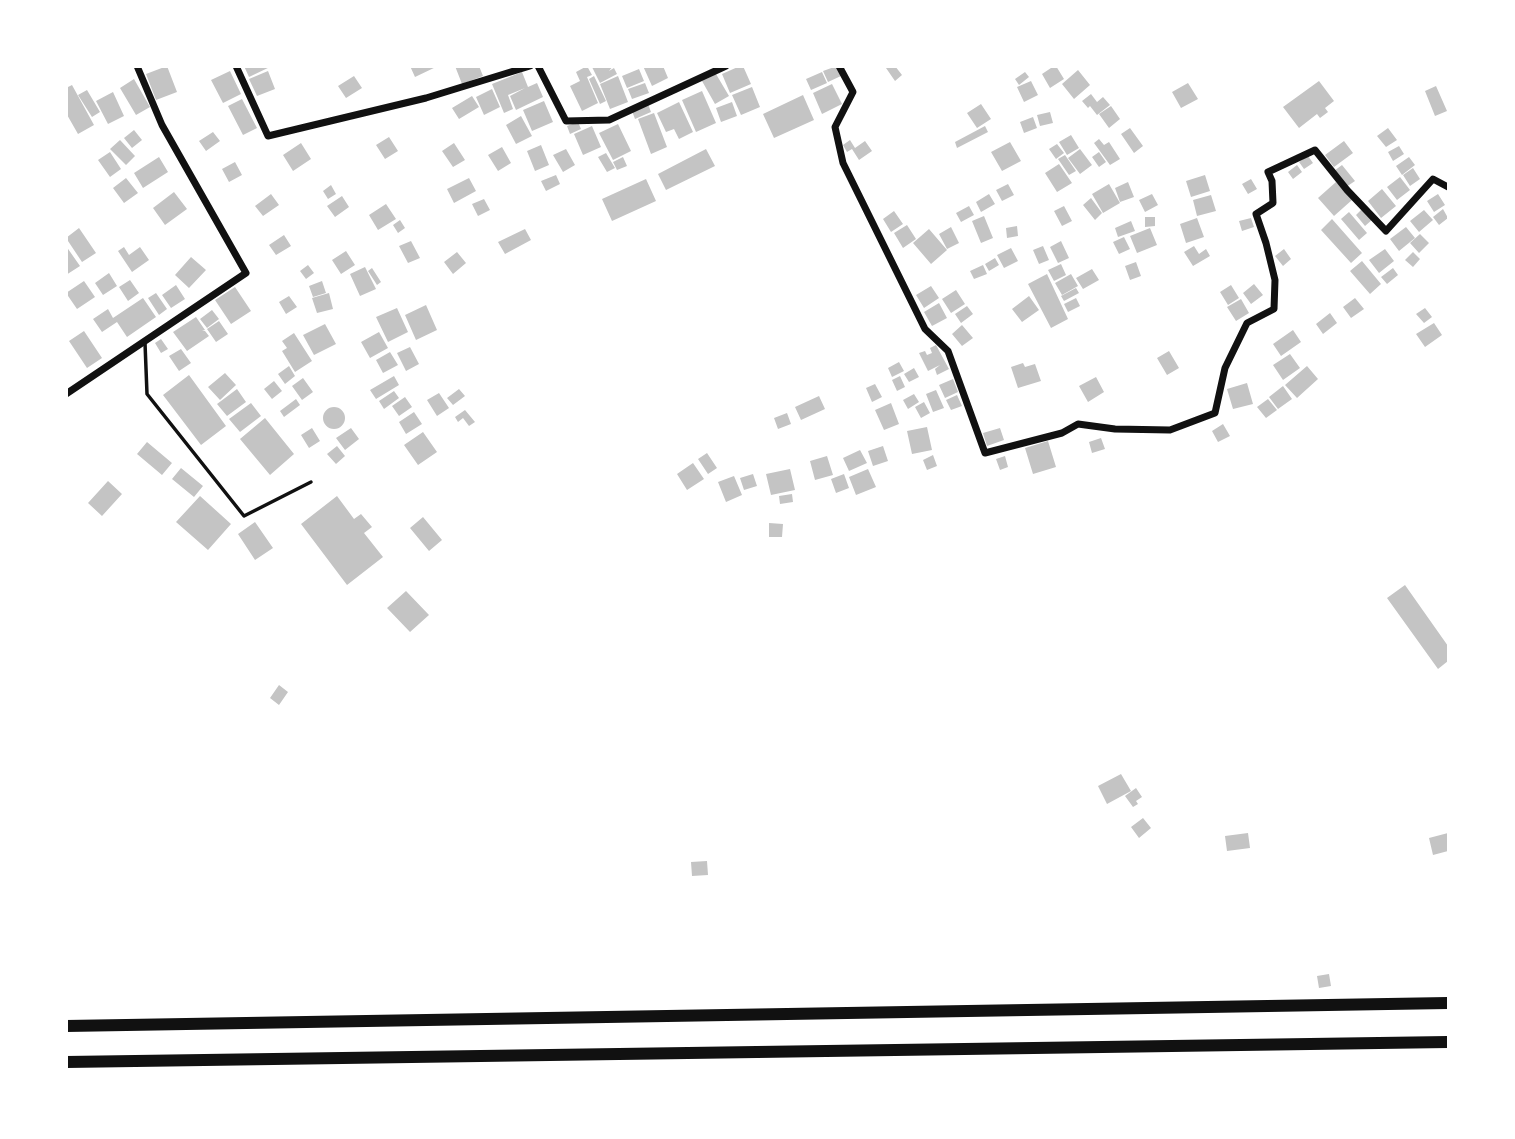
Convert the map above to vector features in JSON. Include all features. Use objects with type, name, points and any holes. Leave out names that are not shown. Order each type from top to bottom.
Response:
[{"type":"highway","points":[[66,1026],[1448,1003]]},
{"type":"highway","points":[[66,1062],[1448,1042]]},
{"type":"street","points":[[66,394],[246,273],[162,125],[136,66]]},
{"type":"street","points":[[236,66],[268,136],[426,98],[530,66]]},
{"type":"street","points":[[538,66],[566,121],[609,120],[726,66]]},
{"type":"street","points":[[839,66],[853,92],[835,127],[843,163],[925,328],[948,351],[985,453],[1062,433],[1078,424],[1115,429],[1170,430],[1215,413],[1225,368],[1247,323],[1275,309],[1275,280],[1256,214],[1273,203],[1272,181],[1268,172],[1315,150],[1347,190],[1386,230],[1433,179],[1448,187]]},
{"type":"lane","points":[[145,342],[148,394],[244,516],[311,482]]},
{"type":"building","points":[[167,66],[177,92],[156,100],[146,74]]},
{"type":"building","points":[[244,66],[272,66],[249,77]]},
{"type":"building","points":[[410,66],[438,66],[415,77]]},
{"type":"building","points":[[455,66],[479,66],[483,76],[462,84]]},
{"type":"building","points":[[587,66],[592,75],[587,77],[598,103],[582,111],[570,86],[580,81],[576,72]]},
{"type":"building","points":[[613,66],[609,71],[614,68],[617,74],[600,83],[592,67]]},
{"type":"building","points":[[643,66],[663,66],[668,78],[652,86]]},
{"type":"building","points":[[743,66],[751,84],[730,93],[722,74]]},
{"type":"building","points":[[837,66],[841,76],[828,82],[823,71]]},
{"type":"building","points":[[895,66],[902,75],[895,81],[886,68]]},
{"type":"building","points":[[1054,66],[1064,79],[1050,88],[1042,74]]},
{"type":"building","points":[[639,69],[644,81],[627,88],[622,76]]},
{"type":"building","points":[[1078,70],[1090,85],[1074,99],[1062,84]]},
{"type":"building","points":[[230,71],[241,94],[223,103],[211,80]]},
{"type":"building","points":[[268,71],[275,89],[257,96],[249,79]]},
{"type":"building","points":[[522,72],[528,87],[537,83],[543,97],[516,110],[510,96],[525,88],[508,95],[513,109],[504,113],[492,84]]},
{"type":"building","points":[[822,72],[827,83],[811,90],[806,79]]},
{"type":"building","points":[[1025,72],[1029,77],[1019,85],[1015,79]]},
{"type":"building","points":[[716,74],[729,96],[715,104],[702,81]]},
{"type":"building","points":[[354,76],[362,88],[346,98],[338,86]]},
{"type":"building","points":[[594,76],[606,101],[600,104],[589,79]]},
{"type":"building","points":[[618,76],[628,102],[610,109],[600,84]]},
{"type":"building","points":[[134,79],[150,107],[136,115],[120,88]]},
{"type":"building","points":[[1031,81],[1038,95],[1024,102],[1017,87]]},
{"type":"building","points":[[1319,81],[1334,101],[1325,108],[1328,112],[1320,118],[1317,114],[1299,128],[1283,107]]},
{"type":"building","points":[[645,83],[649,93],[632,99],[628,89]]},
{"type":"building","points":[[1188,83],[1198,99],[1181,108],[1172,92]]},
{"type":"building","points":[[832,84],[842,104],[822,114],[813,93]]},
{"type":"building","points":[[72,85],[94,125],[78,134],[66,113],[66,88]]},
{"type":"building","points":[[1436,86],[1447,111],[1435,116],[1425,91]]},
{"type":"building","points":[[752,87],[760,107],[741,115],[732,95]]},
{"type":"building","points":[[492,89],[500,107],[484,115],[476,97]]},
{"type":"building","points":[[87,90],[100,112],[92,117],[78,95]]},
{"type":"building","points":[[702,91],[716,123],[696,132],[682,100]]},
{"type":"building","points":[[113,92],[124,116],[108,124],[96,101]]},
{"type":"building","points":[[1091,94],[1097,102],[1103,97],[1110,105],[1097,115],[1082,101]]},
{"type":"building","points":[[803,95],[814,120],[774,138],[763,114]]},
{"type":"building","points":[[472,96],[479,107],[459,119],[452,108]]},
{"type":"building","points":[[242,99],[257,128],[243,135],[228,106]]},
{"type":"building","points":[[544,101],[553,122],[532,131],[523,110]]},
{"type":"building","points":[[679,102],[693,132],[679,139],[674,129],[666,132],[657,113]]},
{"type":"building","points":[[732,102],[737,116],[721,122],[716,108]]},
{"type":"building","points":[[648,104],[651,112],[635,119],[632,111]]},
{"type":"building","points":[[981,104],[991,119],[977,128],[967,113]]},
{"type":"building","points":[[1111,106],[1120,119],[1109,128],[1099,114]]},
{"type":"building","points":[[1050,112],[1053,123],[1040,126],[1037,115]]},
{"type":"building","points":[[654,113],[667,147],[651,154],[638,119]]},
{"type":"building","points":[[521,116],[532,136],[516,144],[506,125]]},
{"type":"building","points":[[1033,117],[1037,128],[1024,133],[1020,122]]},
{"type":"building","points":[[578,122],[581,129],[570,134],[567,126]]},
{"type":"building","points":[[618,124],[631,151],[613,160],[599,133]]},
{"type":"building","points":[[592,126],[601,147],[583,155],[574,134]]},
{"type":"building","points":[[985,126],[988,132],[957,148],[955,142]]},
{"type":"building","points":[[1130,128],[1143,146],[1134,153],[1121,134]]},
{"type":"building","points":[[1388,128],[1397,140],[1386,147],[1377,136]]},
{"type":"building","points":[[134,130],[142,140],[132,148],[124,138]]},
{"type":"building","points":[[213,132],[220,141],[206,151],[199,141]]},
{"type":"building","points":[[1071,135],[1079,148],[1067,155],[1059,142]]},
{"type":"building","points":[[389,137],[398,151],[385,159],[376,145]]},
{"type":"building","points":[[1099,139],[1104,145],[1109,142],[1120,159],[1110,165],[1094,143]]},
{"type":"building","points":[[120,140],[135,156],[126,165],[110,149]]},
{"type":"building","points":[[850,140],[855,148],[865,141],[872,151],[859,160],[852,149],[847,152],[843,145]]},
{"type":"building","points":[[1344,141],[1353,153],[1334,167],[1325,155]]},
{"type":"building","points":[[1010,142],[1021,161],[1002,171],[991,152]]},
{"type":"building","points":[[301,143],[311,159],[293,171],[283,155]]},
{"type":"building","points":[[454,143],[465,160],[453,167],[442,151]]},
{"type":"building","points":[[1057,144],[1064,153],[1056,159],[1049,149]]},
{"type":"building","points":[[541,145],[549,165],[535,171],[527,151]]},
{"type":"building","points":[[1399,146],[1404,154],[1393,161],[1388,152]]},
{"type":"building","points":[[502,147],[511,163],[498,171],[488,155]]},
{"type":"building","points":[[566,149],[575,165],[563,172],[553,155]]},
{"type":"building","points":[[706,149],[715,166],[666,190],[658,174]]},
{"type":"building","points":[[1080,149],[1092,165],[1080,174],[1068,158]]},
{"type":"building","points":[[110,152],[121,169],[110,177],[98,160]]},
{"type":"building","points":[[1099,152],[1106,162],[1099,167],[1092,157]]},
{"type":"building","points":[[606,153],[615,168],[607,172],[598,157]]},
{"type":"building","points":[[1065,155],[1076,171],[1069,175],[1058,159]]},
{"type":"building","points":[[1308,156],[1313,163],[1304,169],[1299,162]]},
{"type":"building","points":[[159,157],[168,172],[143,188],[134,173]]},
{"type":"building","points":[[623,157],[627,166],[617,170],[613,162]]},
{"type":"building","points":[[1409,157],[1415,165],[1402,175],[1396,166]]},
{"type":"building","points":[[235,162],[242,175],[229,182],[222,169]]},
{"type":"building","points":[[1059,164],[1072,183],[1057,192],[1045,173]]},
{"type":"building","points":[[1297,165],[1302,172],[1293,179],[1288,172]]},
{"type":"building","points":[[1342,165],[1355,181],[1346,187],[1334,171]]},
{"type":"building","points":[[1413,168],[1420,179],[1410,186],[1403,175]]},
{"type":"building","points":[[556,175],[560,184],[546,191],[541,181]]},
{"type":"building","points":[[1205,175],[1210,191],[1191,197],[1186,181]]},
{"type":"building","points":[[1400,177],[1410,190],[1397,200],[1387,187]]},
{"type":"building","points":[[126,178],[138,193],[124,203],[113,188]]},
{"type":"building","points":[[469,178],[476,191],[454,203],[447,189]]},
{"type":"building","points":[[646,179],[656,201],[612,221],[602,199]]},
{"type":"building","points":[[1251,179],[1257,189],[1248,194],[1242,184]]},
{"type":"building","points":[[1128,182],[1134,197],[1120,202],[1115,188]]},
{"type":"building","points":[[1336,182],[1352,200],[1334,216],[1318,198]]},
{"type":"building","points":[[1008,184],[1014,195],[1002,201],[996,190]]},
{"type":"building","points":[[1109,184],[1120,203],[1103,213],[1092,194]]},
{"type":"building","points":[[331,185],[336,194],[328,199],[323,191]]},
{"type":"building","points":[[1382,189],[1396,206],[1381,218],[1368,201]]},
{"type":"building","points":[[174,192],[187,209],[165,225],[153,208]]},
{"type":"building","points":[[271,194],[279,205],[263,216],[255,206]]},
{"type":"building","points":[[989,194],[995,204],[981,212],[976,202]]},
{"type":"building","points":[[1152,194],[1158,205],[1145,212],[1139,200]]},
{"type":"building","points":[[1438,194],[1445,205],[1434,212],[1427,201]]},
{"type":"building","points":[[1211,195],[1216,211],[1197,216],[1193,200]]},
{"type":"building","points":[[342,196],[349,207],[335,217],[327,206]]},
{"type":"building","points":[[1091,198],[1102,213],[1095,220],[1083,205]]},
{"type":"building","points":[[484,199],[490,210],[478,216],[472,204]]},
{"type":"building","points":[[386,204],[396,219],[378,230],[369,215]]},
{"type":"building","points":[[969,206],[974,215],[961,222],[956,213]]},
{"type":"building","points":[[1064,206],[1072,221],[1062,226],[1054,211]]},
{"type":"building","points":[[1363,208],[1373,219],[1365,226],[1356,215]]},
{"type":"building","points":[[1443,209],[1448,218],[1439,225],[1433,217]]},
{"type":"building","points":[[1424,210],[1433,220],[1419,232],[1410,221]]},
{"type":"building","points":[[894,211],[903,224],[891,232],[883,219]]},
{"type":"building","points":[[1349,212],[1367,233],[1359,240],[1341,219]]},
{"type":"building","points":[[984,216],[993,238],[981,243],[972,221]]},
{"type":"building","points":[[1145,217],[1155,217],[1155,226],[1145,227]]},
{"type":"building","points":[[1197,218],[1204,237],[1186,243],[1180,224]]},
{"type":"building","points":[[1251,218],[1254,227],[1242,231],[1239,221]]},
{"type":"building","points":[[1332,219],[1362,253],[1351,263],[1321,230]]},
{"type":"building","points":[[400,220],[405,228],[398,233],[393,225]]},
{"type":"building","points":[[1131,221],[1135,231],[1118,237],[1115,228]]},
{"type":"building","points":[[907,225],[916,239],[903,248],[894,233]]},
{"type":"building","points":[[1017,226],[1018,236],[1007,238],[1006,228]]},
{"type":"building","points":[[951,227],[959,243],[947,249],[939,234]]},
{"type":"building","points":[[1406,227],[1415,238],[1399,251],[1390,239]]},
{"type":"building","points":[[79,228],[96,253],[82,262],[66,238]]},
{"type":"building","points":[[1150,228],[1157,245],[1137,253],[1130,236]]},
{"type":"building","points":[[525,229],[531,240],[505,254],[498,242]]},
{"type":"building","points":[[929,229],[947,250],[931,264],[913,243]]},
{"type":"building","points":[[1420,234],[1429,243],[1419,253],[1410,243]]},
{"type":"building","points":[[284,235],[291,246],[276,255],[269,245]]},
{"type":"building","points":[[1124,237],[1130,249],[1119,254],[1113,242]]},
{"type":"building","points":[[411,241],[420,258],[408,263],[399,246]]},
{"type":"building","points":[[1061,241],[1069,258],[1058,263],[1050,247]]},
{"type":"building","points":[[66,246],[80,266],[66,275]]},
{"type":"building","points":[[1043,246],[1049,260],[1039,264],[1033,250]]},
{"type":"building","points":[[1194,246],[1199,254],[1206,249],[1210,256],[1193,266],[1184,252]]},
{"type":"building","points":[[124,247],[129,255],[140,247],[149,260],[132,272],[118,251]]},
{"type":"building","points":[[1011,248],[1018,261],[1004,268],[997,255]]},
{"type":"building","points":[[1284,249],[1291,259],[1283,266],[1275,256]]},
{"type":"building","points":[[1385,249],[1394,261],[1379,273],[1369,260]]},
{"type":"building","points":[[346,251],[355,265],[341,274],[332,260]]},
{"type":"building","points":[[457,252],[466,263],[453,274],[444,262]]},
{"type":"building","points":[[1413,252],[1420,259],[1413,267],[1405,260]]},
{"type":"building","points":[[191,257],[206,270],[189,288],[175,275]]},
{"type":"building","points":[[995,258],[999,265],[989,271],[985,264]]},
{"type":"building","points":[[1362,261],[1381,284],[1370,294],[1350,271]]},
{"type":"building","points":[[1136,262],[1141,276],[1130,280],[1125,266]]},
{"type":"building","points":[[1061,264],[1066,275],[1054,281],[1048,270]]},
{"type":"building","points":[[308,265],[314,273],[306,279],[300,271]]},
{"type":"building","points":[[983,265],[987,274],[974,279],[970,271]]},
{"type":"building","points":[[365,267],[376,289],[360,296],[350,274]]},
{"type":"building","points":[[372,268],[381,282],[377,285],[368,271]]},
{"type":"building","points":[[1393,268],[1398,275],[1387,284],[1381,277]]},
{"type":"building","points":[[1092,269],[1099,280],[1083,289],[1076,278]]},
{"type":"building","points":[[109,273],[117,286],[103,295],[95,283]]},
{"type":"building","points":[[1047,274],[1068,319],[1051,328],[1028,284]]},
{"type":"building","points":[[1071,274],[1078,286],[1062,295],[1055,283]]},
{"type":"building","points":[[130,280],[139,293],[128,301],[119,287]]},
{"type":"building","points":[[84,281],[95,297],[77,309],[66,293]]},
{"type":"building","points":[[322,281],[326,293],[313,297],[309,286]]},
{"type":"building","points":[[1254,284],[1263,295],[1251,304],[1243,293]]},
{"type":"building","points":[[176,285],[185,299],[171,308],[162,295]]},
{"type":"building","points":[[1231,285],[1239,298],[1228,305],[1220,292]]},
{"type":"building","points":[[931,286],[939,298],[924,308],[916,295]]},
{"type":"building","points":[[235,287],[251,311],[231,324],[215,300]]},
{"type":"building","points":[[1076,288],[1079,293],[1064,301],[1061,296]]},
{"type":"building","points":[[956,290],[965,304],[951,313],[942,299]]},
{"type":"building","points":[[156,293],[167,309],[159,315],[148,298]]},
{"type":"building","points":[[329,293],[333,309],[317,313],[312,298]]},
{"type":"building","points":[[289,296],[297,307],[286,314],[279,302]]},
{"type":"building","points":[[1029,296],[1039,310],[1022,322],[1012,309]]},
{"type":"building","points":[[143,298],[156,317],[127,337],[117,322],[102,332],[93,319],[108,309],[113,318]]},
{"type":"building","points":[[1076,298],[1080,306],[1068,312],[1064,304]]},
{"type":"building","points":[[1355,298],[1364,309],[1351,318],[1343,307]]},
{"type":"building","points":[[1241,299],[1249,313],[1236,321],[1227,307]]},
{"type":"building","points":[[939,303],[947,318],[932,326],[924,312]]},
{"type":"building","points":[[426,305],[437,330],[416,340],[405,315]]},
{"type":"building","points":[[967,306],[973,314],[961,323],[955,314]]},
{"type":"building","points":[[397,308],[408,332],[388,342],[376,317]]},
{"type":"building","points":[[1425,308],[1432,317],[1424,323],[1416,314]]},
{"type":"building","points":[[212,310],[219,319],[207,328],[200,319]]},
{"type":"building","points":[[1330,313],[1337,323],[1323,334],[1316,324]]},
{"type":"building","points":[[196,317],[205,330],[202,331],[209,336],[187,351],[173,332]]},
{"type":"building","points":[[219,321],[228,334],[216,342],[207,329]]},
{"type":"building","points":[[1434,323],[1442,335],[1425,347],[1416,334]]},
{"type":"building","points":[[325,324],[336,344],[314,355],[303,335]]},
{"type":"building","points":[[962,325],[973,338],[962,346],[952,334]]},
{"type":"building","points":[[1293,330],[1301,342],[1281,356],[1273,344]]},
{"type":"building","points":[[84,331],[102,358],[87,368],[69,341]]},
{"type":"building","points":[[379,332],[388,348],[370,358],[361,342]]},
{"type":"building","points":[[294,333],[312,361],[295,372],[282,351],[287,348],[282,341]]},
{"type":"building","points":[[161,339],[168,349],[161,353],[155,343]]},
{"type":"building","points":[[936,345],[949,369],[937,375],[935,369],[940,365],[928,371],[919,353],[932,353],[930,348]]},
{"type":"building","points":[[410,347],[419,364],[406,371],[397,353]]},
{"type":"building","points":[[181,349],[191,363],[179,371],[169,356]]},
{"type":"building","points":[[1169,351],[1179,368],[1167,375],[1157,358]]},
{"type":"building","points":[[390,352],[398,365],[383,373],[376,360]]},
{"type":"building","points":[[1290,354],[1300,368],[1283,380],[1273,365]]},
{"type":"building","points":[[899,362],[904,371],[892,377],[888,368]]},
{"type":"building","points":[[1023,363],[1025,367],[1035,364],[1041,381],[1018,388],[1011,367]]},
{"type":"building","points":[[289,366],[295,376],[285,384],[278,374]]},
{"type":"building","points":[[1307,366],[1318,379],[1297,398],[1285,385]]},
{"type":"building","points":[[914,368],[919,377],[909,382],[904,374]]},
{"type":"building","points":[[225,373],[236,385],[220,400],[208,387]]},
{"type":"building","points":[[189,375],[226,426],[201,445],[163,395]]},
{"type":"building","points":[[394,376],[399,385],[376,399],[370,390]]},
{"type":"building","points":[[900,376],[905,387],[897,391],[892,380]]},
{"type":"building","points":[[1096,377],[1104,392],[1088,402],[1079,386]]},
{"type":"building","points":[[303,378],[313,392],[302,400],[292,386]]},
{"type":"building","points":[[953,379],[958,392],[945,398],[939,385]]},
{"type":"building","points":[[274,381],[282,391],[272,399],[264,389]]},
{"type":"building","points":[[1247,383],[1253,404],[1233,409],[1227,389]]},
{"type":"building","points":[[875,384],[882,397],[872,402],[866,388]]},
{"type":"building","points":[[1283,386],[1292,399],[1278,409],[1269,397]]},
{"type":"building","points":[[237,389],[246,402],[227,416],[217,404]]},
{"type":"building","points":[[459,389],[465,396],[453,405],[447,398]]},
{"type":"building","points":[[936,390],[944,408],[933,412],[926,394]]},
{"type":"building","points":[[394,391],[399,398],[384,409],[379,401]]},
{"type":"building","points":[[439,393],[449,408],[437,416],[427,400]]},
{"type":"building","points":[[914,394],[919,402],[908,409],[903,400]]},
{"type":"building","points":[[957,395],[962,406],[951,410],[946,400]]},
{"type":"building","points":[[819,396],[825,409],[801,420],[795,407]]},
{"type":"building","points":[[405,397],[412,407],[399,416],[392,406]]},
{"type":"building","points":[[296,399],[300,405],[284,417],[280,411]]},
{"type":"building","points":[[1268,399],[1277,410],[1266,418],[1257,407]]},
{"type":"building","points":[[924,402],[930,413],[921,418],[915,407]]},
{"type":"building","points":[[251,403],[261,416],[240,432],[229,419]]},
{"type":"building","points":[[891,403],[899,424],[884,430],[875,410]]},
{"type":"building","points":[[334,407],[342,410],[345,418],[342,426],[334,429],[326,426],[323,418],[326,410]]},
{"type":"building","points":[[465,410],[475,422],[469,426],[463,418],[458,422],[455,417]]},
{"type":"building","points":[[414,412],[422,424],[406,434],[399,422]]},
{"type":"building","points":[[787,413],[791,424],[778,429],[774,418]]},
{"type":"building","points":[[265,418],[294,454],[270,475],[240,439]]},
{"type":"building","points":[[1223,424],[1230,436],[1218,442],[1212,431]]},
{"type":"building","points":[[927,427],[932,450],[912,454],[907,431]]},
{"type":"building","points":[[312,428],[320,441],[309,448],[301,435]]},
{"type":"building","points":[[351,428],[359,439],[345,450],[336,438]]},
{"type":"building","points":[[1000,428],[1004,440],[987,446],[983,433]]},
{"type":"building","points":[[423,432],[437,452],[418,465],[404,445]]},
{"type":"building","points":[[1101,438],[1105,449],[1092,453],[1089,442]]},
{"type":"building","points":[[1048,441],[1056,467],[1033,474],[1025,448]]},
{"type":"building","points":[[147,442],[172,463],[162,475],[137,454]]},
{"type":"building","points":[[337,446],[345,456],[336,464],[327,454]]},
{"type":"building","points":[[883,446],[888,461],[873,466],[868,451]]},
{"type":"building","points":[[860,450],[867,463],[849,471],[843,458]]},
{"type":"building","points":[[707,453],[717,468],[708,474],[698,459]]},
{"type":"building","points":[[933,455],[937,466],[927,470],[923,460]]},
{"type":"building","points":[[827,456],[833,475],[815,480],[810,461]]},
{"type":"building","points":[[1005,456],[1008,467],[1000,470],[996,459]]},
{"type":"building","points":[[693,463],[704,479],[687,490],[677,474]]},
{"type":"building","points":[[181,468],[203,486],[194,497],[172,479]]},
{"type":"building","points":[[790,469],[795,490],[771,495],[766,474]]},
{"type":"building","points":[[868,469],[876,487],[856,495],[849,477]]},
{"type":"building","points":[[753,474],[757,486],[744,490],[740,478]]},
{"type":"building","points":[[844,474],[849,488],[836,493],[831,479]]},
{"type":"building","points":[[734,476],[742,495],[726,502],[718,482]]},
{"type":"building","points":[[108,481],[122,494],[102,516],[88,503]]},
{"type":"building","points":[[792,494],[793,502],[780,504],[779,496]]},
{"type":"building","points":[[200,496],[231,524],[208,550],[176,522]]},
{"type":"building","points":[[337,496],[354,519],[361,514],[372,527],[364,533],[383,557],[347,585],[301,524]]},
{"type":"building","points":[[423,517],[442,540],[429,551],[410,528]]},
{"type":"building","points":[[255,522],[273,548],[255,560],[238,534]]},
{"type":"building","points":[[769,523],[783,524],[782,537],[769,537]]},
{"type":"building","points":[[1405,585],[1448,646],[1448,661],[1438,669],[1387,598]]},
{"type":"building","points":[[406,591],[429,615],[410,632],[387,608]]},
{"type":"building","points":[[279,685],[288,692],[279,705],[270,698]]},
{"type":"building","points":[[1121,774],[1131,791],[1107,804],[1098,786]]},
{"type":"building","points":[[1136,788],[1142,797],[1133,807],[1125,796]]},
{"type":"building","points":[[1143,818],[1151,828],[1139,838],[1131,827]]},
{"type":"building","points":[[1248,833],[1250,848],[1227,851],[1225,836]]},
{"type":"building","points":[[1448,833],[1448,851],[1433,855],[1429,838]]},
{"type":"building","points":[[707,861],[708,875],[692,876],[691,862]]},
{"type":"building","points":[[1329,974],[1331,986],[1319,988],[1317,976]]}]
